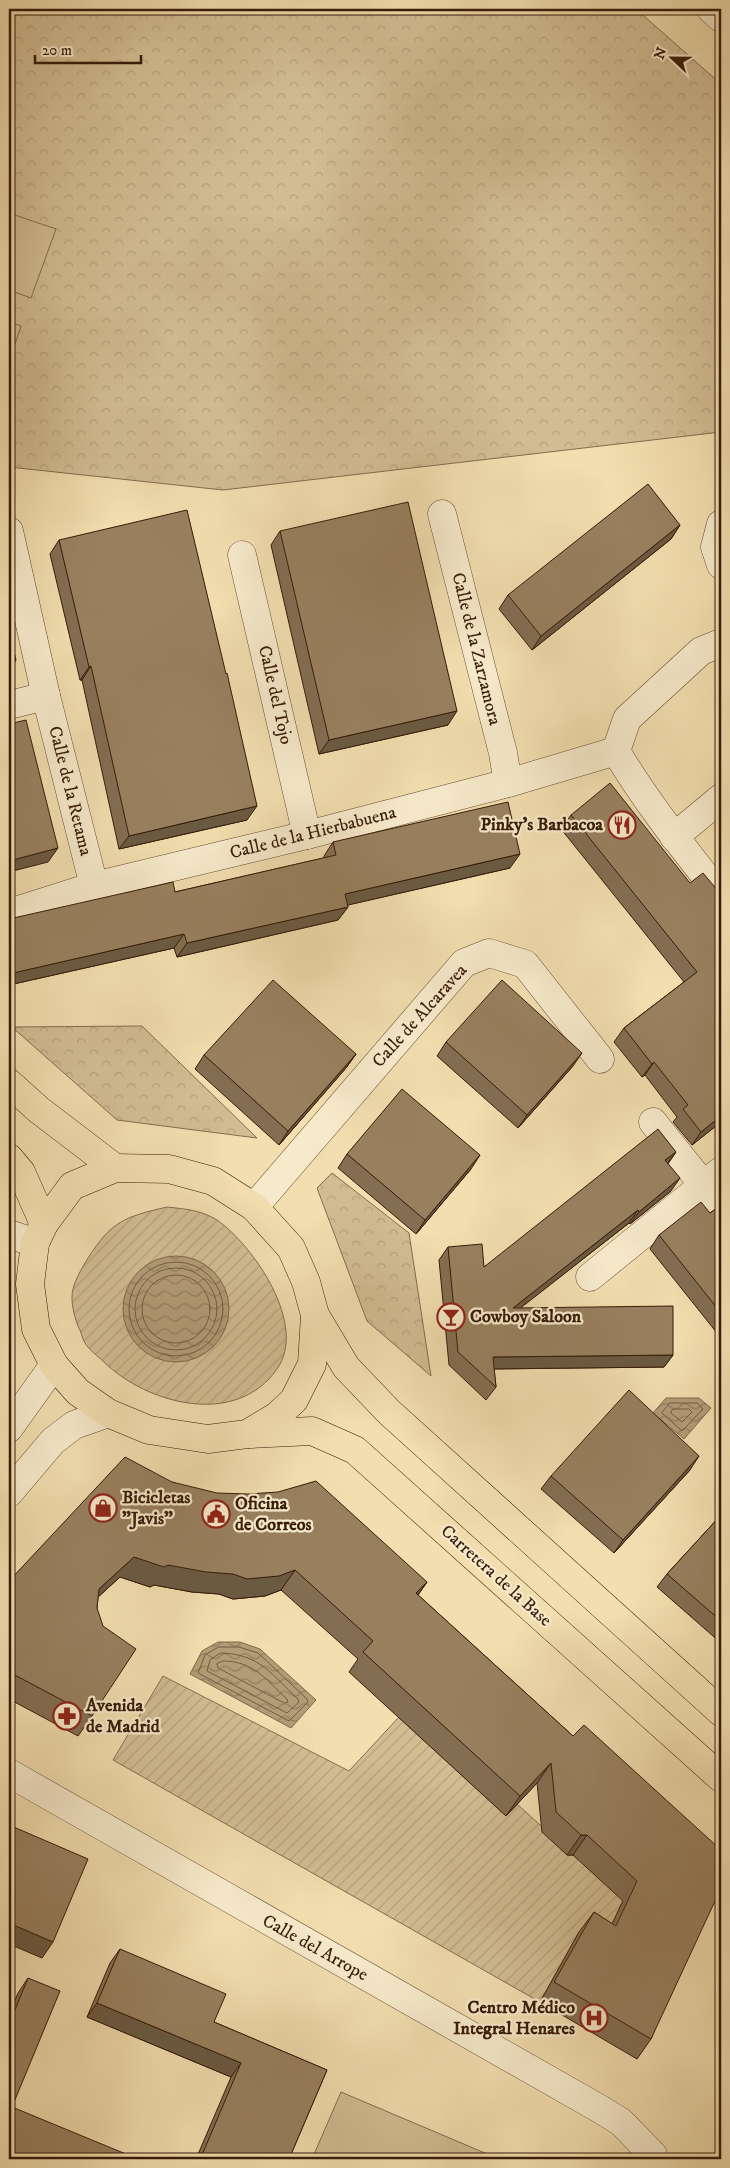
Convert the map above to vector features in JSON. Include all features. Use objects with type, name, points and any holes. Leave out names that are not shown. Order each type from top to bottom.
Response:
[{"type":"main road","points":[[9,1083],[39,1110],[115,1168]]},
{"type":"main road","points":[[9,1158],[20,1172],[39,1234]]},
{"type":"main road","points":[[39,1234],[72,1186],[115,1168],[170,1168],[213,1181],[254,1207],[291,1248],[306,1282],[314,1315],[312,1364],[294,1400],[277,1416],[247,1434]]},
{"type":"main road","name":"Carretera de la Base","points":[[39,1234],[30,1284],[36,1329],[54,1365],[78,1392],[108,1413],[149,1430],[208,1439],[247,1434],[312,1431],[355,1450],[721,1778]]},
{"type":"main road","points":[[314,1315],[346,1367],[389,1412],[718,1702]]},
{"type":"street","points":[[711,9],[721,18]]},
{"type":"street","name":"Calle de la Zarzamora","points":[[442,514],[503,754],[508,783]]},
{"type":"street","points":[[721,524],[715,547],[721,566]]},
{"type":"street","name":"Calle de la Retama","points":[[9,532],[46,696],[94,886]]},
{"type":"street","name":"Calle del Tojo","points":[[242,555],[307,835]]},
{"type":"street","points":[[721,643],[701,652],[627,719],[616,751],[631,776],[674,837],[721,896]]},
{"type":"street","points":[[9,705],[46,696]]},
{"type":"street","name":"Calle de la Hierbabuena","points":[[9,913],[94,886],[307,835],[508,783],[616,751]]},
{"type":"street","points":[[674,837],[721,798]]},
{"type":"street","name":"Calle de Alcaravea","points":[[254,1207],[464,964],[489,953],[525,964],[600,1059]]},
{"type":"street","points":[[653,1122],[713,1178],[721,1207]]},
{"type":"street","points":[[590,1277],[713,1178]]},
{"type":"street","points":[[9,1234],[39,1234]]},
{"type":"street","points":[[9,1428],[54,1365]]},
{"type":"street","points":[[9,1493],[52,1440],[74,1424],[108,1413]]},
{"type":"street","name":"Calle del Arrope","points":[[9,1774],[621,2122],[653,2155],[653,2159]]},
{"type":"green space","points":[[9,9],[636,9],[721,84],[721,432],[223,490],[9,467]]},
{"type":"green space","points":[[9,213],[56,229],[31,298],[9,290]]},
{"type":"green space","points":[[9,322],[21,326],[9,362]]},
{"type":"green space","points":[[142,1026],[257,1138],[117,1120],[12,1027]]},
{"type":"green space","points":[[332,1173],[409,1233],[431,1376],[367,1321],[317,1188]]},
{"type":"green space","points":[[167,1207],[193,1210],[205,1214],[217,1220],[231,1232],[260,1267],[281,1309],[286,1331],[285,1351],[277,1369],[260,1387],[239,1399],[216,1404],[191,1403],[167,1398],[143,1389],[122,1377],[91,1351],[85,1343],[78,1326],[72,1303],[73,1289],[81,1269],[104,1236],[120,1222],[140,1214]]},
{"type":"green space","points":[[163,1676],[349,1771],[399,1717],[506,1816],[517,1804],[572,1854],[625,1896],[599,1952],[579,1932],[540,2002],[113,1760]]},
{"type":"green space","points":[[341,2092],[499,2159],[312,2159]]},
{"type":"water","points":[[176,1256],[196,1260],[213,1272],[225,1289],[229,1309],[225,1329],[213,1346],[196,1358],[176,1362],[156,1358],[139,1346],[127,1329],[123,1309],[127,1289],[139,1272],[156,1260]]},
{"type":"water","points":[[666,1398],[699,1398],[711,1408],[684,1439],[653,1413]]},
{"type":"water","points":[[218,1642],[240,1642],[260,1649],[316,1700],[291,1728],[190,1674],[202,1651]]},
{"type":"building","points":[[648,484],[680,525],[541,636],[508,595]]},
{"type":"building","points":[[408,502],[457,711],[329,740],[280,531]]},
{"type":"building","points":[[187,510],[257,806],[129,836],[91,666],[89,667],[59,540]]},
{"type":"building","points":[[9,630],[16,660],[9,662]]},
{"type":"building","points":[[26,720],[58,848],[9,861],[9,724]]},
{"type":"building","points":[[610,783],[690,883],[703,873],[721,894],[721,923],[715,928],[721,936],[721,1116],[701,1132],[683,1109],[688,1105],[624,1028],[697,972],[571,815]]},
{"type":"building","points":[[508,802],[520,854],[345,894],[348,907],[187,943],[184,934],[13,973],[9,956],[9,919],[173,882],[175,892],[336,855],[333,842]]},
{"type":"building","points":[[273,980],[356,1054],[288,1131],[204,1055]]},
{"type":"building","points":[[502,980],[582,1053],[527,1115],[446,1042]]},
{"type":"building","points":[[402,1089],[480,1155],[425,1220],[347,1154]]},
{"type":"building","points":[[658,1129],[676,1152],[665,1160],[680,1178],[639,1212],[638,1210],[513,1308],[673,1306],[673,1355],[493,1357],[496,1387],[458,1352],[448,1247],[482,1244],[484,1267]]},
{"type":"building","points":[[701,1202],[710,1213],[721,1205],[721,1313],[659,1235]]},
{"type":"building","points":[[629,1390],[699,1456],[623,1540],[551,1476]]},
{"type":"building","points":[[125,1457],[172,1482],[217,1493],[248,1494],[278,1492],[316,1481],[427,1582],[416,1593],[573,1736],[584,1725],[721,1850],[721,1888],[651,2039],[554,1982],[594,1912],[616,1926],[637,1881],[587,1835],[581,1835],[556,1812],[551,1763],[520,1796],[363,1652],[373,1641],[295,1570],[279,1576],[247,1579],[233,1574],[206,1572],[168,1565],[164,1567],[134,1557],[99,1589],[97,1608],[103,1626],[136,1649],[92,1716],[9,1672],[9,1581]]},
{"type":"building","points":[[721,1515],[721,1621],[667,1574]]},
{"type":"building","points":[[9,1825],[88,1859],[53,1942],[9,1923]]},
{"type":"building","points":[[120,1949],[226,1994],[214,2022],[327,2070],[289,2159],[211,2159],[202,2155],[241,2063],[97,2003]]},
{"type":"building","points":[[28,1978],[60,1991],[12,2107],[138,2159],[9,2159],[9,2022]]},
{"type":"place","name":"Pinky's Barbacoa","points":[[622,825]]},
{"type":"place","name":"Cowboy Saloon","points":[[451,1317]]},
{"type":"place","name":"Bicicletas \"Javis\"","points":[[103,1508]]},
{"type":"place","name":"Oficina de Correos","points":[[216,1514]]},
{"type":"place","name":"Avenida de Madrid","points":[[67,1716]]},
{"type":"place","name":"Centro Médico Integral Henares","points":[[594,2018]]}]
